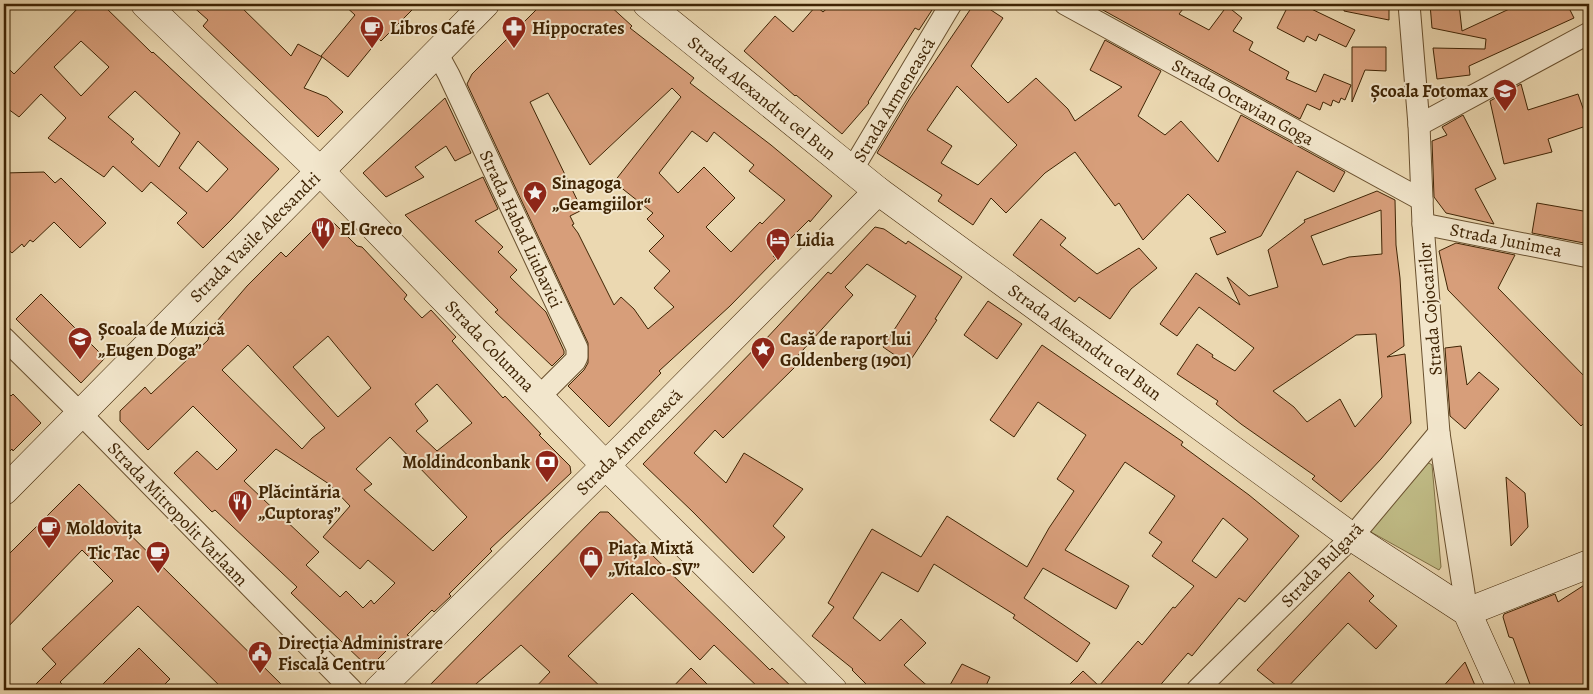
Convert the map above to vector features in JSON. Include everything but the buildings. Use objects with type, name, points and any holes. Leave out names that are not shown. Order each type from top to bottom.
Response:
[{"type":"main road","name":"Strada Columna","points":[[145,4],[320,171],[605,465],[833,690]]},
{"type":"main road","name":"Strada Vasile Alecsandri","points":[[4,491],[485,4]]},
{"type":"main road","name":"Strada Alexandru cel Bun","points":[[647,4],[878,192],[1352,536],[1467,612]]},
{"type":"main road","name":"Strada Armenească","points":[[378,690],[878,192]]},
{"type":"main road","points":[[1502,690],[1467,612],[1589,564]]},
{"type":"street","name":"Strada Armenească","points":[[852,170],[951,4]]},
{"type":"street","name":"Strada Octavian Goga","points":[[1065,4],[1422,200]]},
{"type":"street","name":"Strada Cojocarilor","points":[[1409,4],[1419,125],[1423,224],[1439,432],[1467,612]]},
{"type":"street","points":[[1419,125],[1589,33]]},
{"type":"street","name":"Strada Habad Liubavici","points":[[437,53],[577,348],[575,361],[539,397]]},
{"type":"street","name":"Strada Junimea","points":[[1423,224],[1589,257]]},
{"type":"street","name":"Strada Mitropolit Varlaam","points":[[4,338],[352,690]]},
{"type":"street","name":"Strada Bulgară","points":[[1197,690],[1352,536],[1439,432]]},
{"type":"shaded area","points":[[1429,463],[1432,465],[1441,567],[1439,570],[1371,532],[1367,527],[1425,464]]},
{"type":"place","name":"Libros Café","points":[[372,49]]},
{"type":"place","name":"Hippocrates","points":[[514,49]]},
{"type":"place","name":"Școala Fotomax","points":[[1505,112]]},
{"type":"place","name":"Sinagoga „Geamgiilor“","points":[[535,214]]},
{"type":"place","name":"El Greco","points":[[323,250]]},
{"type":"place","name":"Lidia","points":[[778,261]]},
{"type":"place","name":"Școala de Muzică „Eugen Doga”","points":[[80,360]]},
{"type":"place","name":"Casă de raport lui Goldenberg (1901)","points":[[763,370]]},
{"type":"place","name":"Moldindconbank","points":[[547,483]]},
{"type":"place","name":"Plăcintăria „Cuptoraș”","points":[[240,523]]},
{"type":"place","name":"Moldovița","points":[[49,549]]},
{"type":"place","name":"Tic Tac","points":[[158,574]]},
{"type":"place","name":"Piața Mixtă „Vitalco-SV”","points":[[591,579]]},
{"type":"place","name":"Direcția Administrare Fiscală Centru","points":[[260,674]]}]
